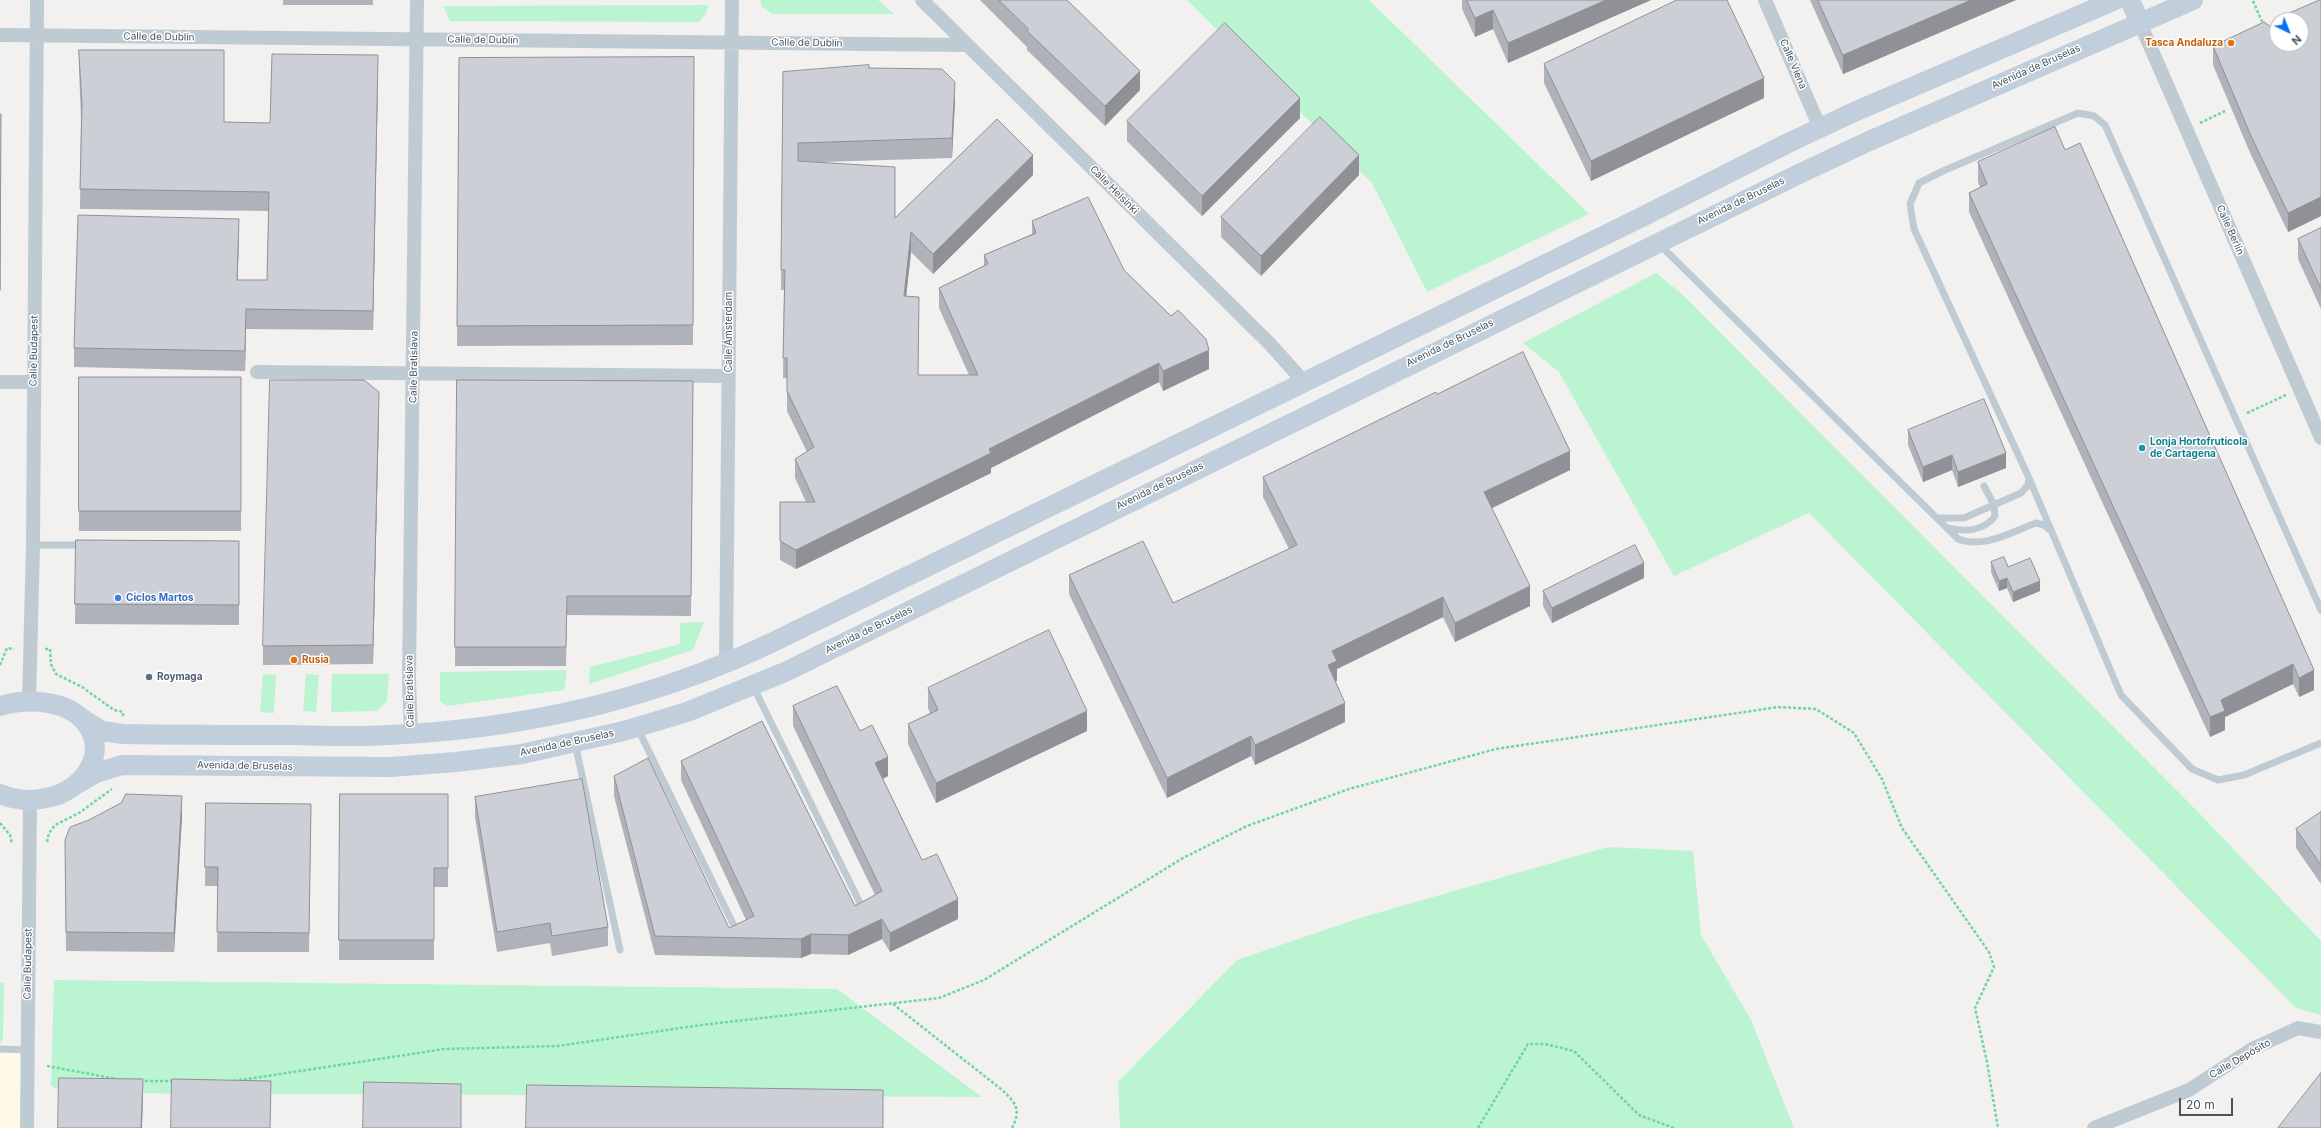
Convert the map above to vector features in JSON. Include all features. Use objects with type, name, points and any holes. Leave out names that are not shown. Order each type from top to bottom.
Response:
[{"type":"main road","points":[[0,706],[29,701],[58,705],[102,731],[123,734],[362,736],[411,734],[498,726],[584,709],[648,692],[726,664],[1642,217],[1820,128],[2115,0]]},
{"type":"main road","points":[[2130,0],[2140,23]]},
{"type":"main road","name":"Avenida de Bruselas","points":[[0,794],[30,800],[57,796],[96,773],[122,764],[412,766],[522,754],[575,743],[687,712],[744,690],[1833,157],[2193,0]]},
{"type":"main road","points":[[1820,128],[1833,157]]},
{"type":"main road","points":[[1642,217],[1657,242]]},
{"type":"main road","points":[[1304,382],[1318,408]]},
{"type":"main road","points":[[726,664],[744,690]]},
{"type":"main road","points":[[78,783],[86,776],[94,751],[89,728],[81,718]]},
{"type":"main road","points":[[411,734],[412,766]]},
{"type":"street","name":"Calle Budapest","points":[[29,701],[33,545],[37,0]]},
{"type":"street","name":"Calle Bratislava","points":[[411,734],[409,680],[414,372],[417,0]]},
{"type":"street","name":"Calle Ámsterdam","points":[[726,664],[732,0]]},
{"type":"street","name":"Calle Helsinki","points":[[922,0],[1270,344],[1304,382]]},
{"type":"street","name":"Calle Viena","points":[[1765,0],[1820,128]]},
{"type":"street","name":"Calle Berlín","points":[[2140,23],[2321,438]]},
{"type":"street","name":"Calle de Dublín","points":[[0,36],[966,45]]},
{"type":"street","points":[[257,372],[414,372],[728,376]]},
{"type":"street","points":[[0,382],[34,382]]},
{"type":"street","name":"Calle Budapest","points":[[27,1128],[30,800]]},
{"type":"street","name":"Calle Depósito","points":[[2094,1128],[2189,1090],[2252,1050],[2298,1028],[2321,1032]]},
{"type":"lane","points":[[2321,610],[2105,125],[2094,116],[2078,113],[1943,171],[1919,183],[1910,204],[1914,229],[2029,478],[2121,694],[2192,768],[2218,780],[2244,775],[2321,743]]},
{"type":"lane","points":[[1657,242],[1958,539],[1969,543],[1983,542],[2036,523],[2044,525],[2052,532]]},
{"type":"lane","points":[[1938,518],[1964,518],[1994,505],[2021,493],[2028,485],[2029,478]]},
{"type":"lane","points":[[1948,528],[1960,531],[1975,529],[1990,522],[1995,516],[1994,505],[1984,486]]},
{"type":"lane","points":[[33,545],[89,545]]},
{"type":"lane","points":[[744,690],[864,911]]},
{"type":"lane","points":[[637,727],[739,936]]},
{"type":"lane","points":[[575,743],[620,950]]},
{"type":"lane","points":[[0,1049],[28,1050]]},
{"type":"path","points":[[2253,1],[2267,33]]},
{"type":"path","points":[[2187,130],[2225,111]]},
{"type":"path","points":[[2235,418],[2299,389]]},
{"type":"path","points":[[0,665],[7,648]]},
{"type":"path","points":[[50,649],[51,664],[56,674],[82,687],[114,710],[123,712]]},
{"type":"path","points":[[232,1081],[444,1049],[558,1046],[701,1025],[939,998],[984,980],[1183,858],[1247,826],[1349,790],[1496,749],[1778,707],[1816,709],[1854,734],[1882,779],[1902,828],[1989,952],[1994,967],[1975,1008],[1987,1062],[1998,1128]]},
{"type":"path","points":[[46,844],[49,833],[56,825],[116,788]]},
{"type":"path","points":[[0,823],[10,834],[12,844]]},
{"type":"path","points":[[893,1004],[1001,1089],[1015,1103],[1017,1118],[1012,1128]]},
{"type":"path","points":[[1478,1128],[1528,1044],[1546,1044],[1574,1051],[1639,1115],[1674,1128]]},
{"type":"path","points":[[47,1066],[120,1080]]},
{"type":"path","points":[[134,1081],[179,1081]]},
{"type":"shaded area","points":[[0,1049],[28,1050],[27,1128],[0,1128]]},
{"type":"green space","points":[[761,0],[878,0],[894,14],[772,14],[761,6]]},
{"type":"green space","points":[[1187,0],[1369,0],[1589,214],[1427,292],[1372,183]]},
{"type":"green space","points":[[708,5],[706,14],[699,22],[450,21],[443,6]]},
{"type":"green space","points":[[1656,273],[1682,294],[2204,818],[2321,941],[2321,1015],[2296,1008],[1809,513],[1674,576],[1559,372],[1523,343]]},
{"type":"green space","points":[[704,622],[693,650],[589,684],[590,667],[680,644],[680,623]]},
{"type":"green space","points":[[567,670],[564,690],[447,706],[440,701],[440,672]]},
{"type":"green space","points":[[263,674],[276,675],[274,713],[260,712]]},
{"type":"green space","points":[[306,674],[319,675],[316,712],[303,711]]},
{"type":"green space","points":[[332,674],[389,674],[387,701],[377,711],[331,712]]},
{"type":"green space","points":[[1608,847],[1693,851],[1701,935],[1751,1020],[1794,1128],[1120,1128],[1118,1082],[1237,960],[1363,917]]},
{"type":"green space","points":[[54,980],[837,989],[982,1097],[65,1093],[51,1086]]},
{"type":"green space","points":[[0,983],[4,983],[3,1039],[0,1043]]},
{"type":"building","points":[[999,0],[1067,0],[1140,71],[1105,106],[1027,31],[1028,29]]},
{"type":"building","points":[[1467,0],[1606,0],[1508,43],[1493,10],[1475,18]]},
{"type":"building","points":[[1677,0],[1727,0],[1764,78],[1591,161],[1544,64]]},
{"type":"building","points":[[1818,0],[1971,0],[1843,55]]},
{"type":"building","points":[[2321,0],[2321,197],[2288,213],[2251,136],[2213,46],[2264,22],[2269,25],[2269,52],[2309,52],[2309,12],[2292,12]]},
{"type":"building","points":[[1225,23],[1300,98],[1202,196],[1127,121]]},
{"type":"building","points":[[79,50],[224,50],[224,122],[270,123],[272,54],[378,55],[373,311],[246,309],[245,351],[74,348],[78,215],[239,219],[237,280],[267,280],[269,192],[80,189],[82,104]]},
{"type":"building","points":[[694,57],[693,325],[457,326],[459,58]]},
{"type":"building","points":[[869,65],[869,68],[942,69],[955,82],[952,138],[798,143],[798,161],[895,167],[895,218],[997,119],[1033,155],[933,254],[911,232],[904,296],[919,297],[918,375],[978,375],[939,288],[988,264],[984,255],[1036,233],[1032,221],[1088,197],[1124,270],[1171,316],[1178,310],[1206,339],[1209,350],[1163,371],[1159,363],[989,449],[991,453],[796,550],[780,541],[780,502],[815,502],[795,459],[814,447],[787,391],[787,358],[783,358],[785,270],[781,270],[783,72]]},
{"type":"building","points":[[0,114],[1,114],[0,290]]},
{"type":"building","points":[[1320,117],[1359,155],[1261,256],[1221,217]]},
{"type":"building","name":"Lonja Hortofrutícola de Cartagena","points":[[2055,127],[2065,150],[2080,143],[2314,670],[2299,678],[2293,664],[2221,700],[2225,711],[2210,717],[1969,193],[1987,184],[1978,162]]},
{"type":"building","points":[[2321,228],[2321,289],[2298,239]]},
{"type":"building","points":[[1523,352],[1570,451],[1484,492],[1530,586],[1455,623],[1443,597],[1332,651],[1337,661],[1328,665],[1345,703],[1255,745],[1251,736],[1167,778],[1069,575],[1143,541],[1173,603],[1297,545],[1263,477],[1436,392],[1437,394]]},
{"type":"building","points":[[79,377],[241,377],[241,511],[79,511]]},
{"type":"building","points":[[270,380],[364,380],[379,392],[373,645],[263,646]]},
{"type":"building","points":[[457,380],[693,381],[691,596],[567,596],[566,647],[455,647]]},
{"type":"building","points":[[1984,399],[2006,453],[1958,472],[1952,455],[1923,467],[1908,430]]},
{"type":"building","points":[[76,540],[239,541],[239,605],[75,604]]},
{"type":"building","points":[[1635,545],[1644,563],[1552,608],[1543,591]]},
{"type":"building","points":[[2004,557],[2008,567],[2030,558],[2040,581],[2013,592],[2007,578],[1999,581],[1991,562]]},
{"type":"building","points":[[1049,630],[1087,711],[936,783],[908,724],[938,710],[928,688]]},
{"type":"building","points":[[837,686],[860,731],[872,725],[888,757],[875,763],[922,860],[937,854],[958,899],[890,933],[882,919],[848,935],[811,934],[801,939],[655,936],[614,776],[648,758],[729,928],[754,916],[681,761],[762,721],[855,906],[882,891],[793,706]]},
{"type":"building","points":[[582,779],[608,927],[552,936],[550,923],[497,932],[475,797]]},
{"type":"building","points":[[126,794],[182,796],[174,933],[66,932],[65,840],[70,827],[89,820],[121,803]]},
{"type":"building","points":[[340,794],[448,794],[448,868],[434,868],[434,940],[339,940]]},
{"type":"building","points":[[206,803],[311,804],[309,933],[217,932],[218,867],[205,867]]},
{"type":"building","points":[[2321,812],[2321,865],[2296,829]]},
{"type":"building","points":[[2321,1073],[2321,1128],[2278,1128]]},
{"type":"building","points":[[59,1078],[143,1079],[141,1128],[58,1128]]},
{"type":"building","points":[[172,1079],[271,1081],[270,1128],[171,1128]]},
{"type":"building","points":[[364,1082],[461,1084],[461,1128],[363,1128]]},
{"type":"building","points":[[527,1085],[883,1090],[883,1128],[526,1128]]},
{"type":"place","name":"Tasca Andaluza","points":[[2231,43]]},
{"type":"place","name":"Lonja Hortofrutícola de Cartagena","points":[[2142,448]]},
{"type":"place","name":"Ciclos Martos","points":[[118,598]]},
{"type":"place","name":"Rusia","points":[[294,660]]},
{"type":"place","name":"Roymaga","points":[[149,677]]}]
